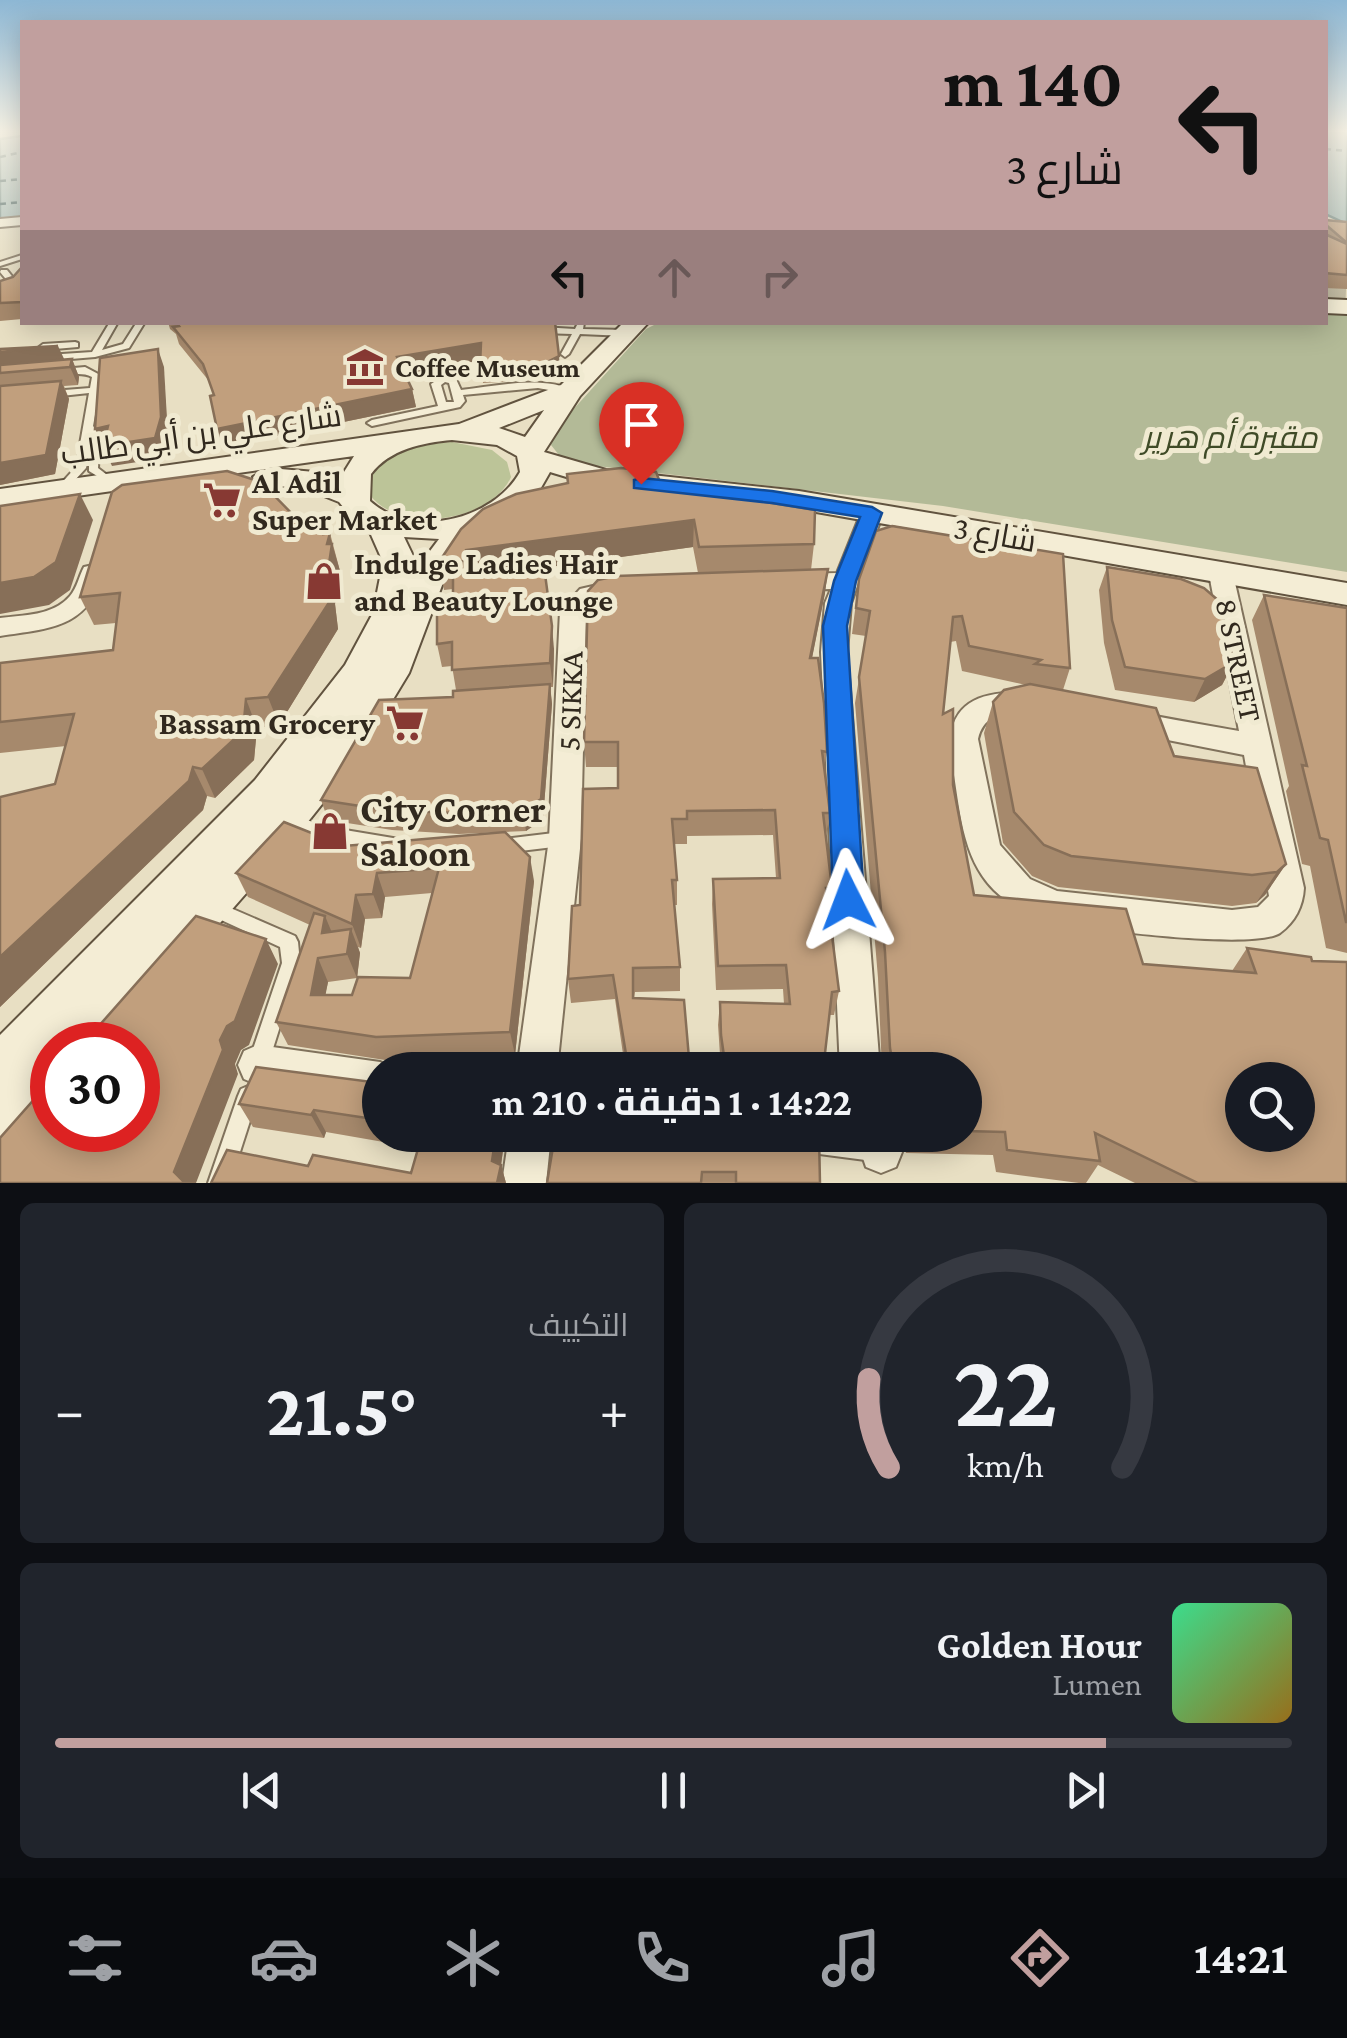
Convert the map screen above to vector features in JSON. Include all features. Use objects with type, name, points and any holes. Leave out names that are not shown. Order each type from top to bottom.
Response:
[{"type":"main road","points":[[97,1022],[283,820],[379,708],[427,578],[452,546],[521,501],[533,486],[537,472],[531,456],[570,390],[632,327]]},
{"type":"main road","points":[[464,432],[570,390]]},
{"type":"main road","name":"شارع علي بن أبي طالب","points":[[0,498],[60,488],[123,493],[411,438],[464,432]]},
{"type":"main road","name":"شارع 3","points":[[464,432],[496,435],[531,456],[586,475],[872,513],[1347,594]]},
{"type":"main road","points":[[0,1075],[258,808],[326,726],[363,667],[395,592],[400,561],[393,534],[366,509],[352,482],[359,469],[390,446],[411,438]]},
{"type":"main road","name":"شارع 3","points":[[123,493],[284,477],[332,485],[366,509],[428,530],[490,518],[561,496],[641,484]]},
{"type":"main road","points":[[0,515],[123,493]]},
{"type":"main road","points":[[0,1128],[30,1095]]},
{"type":"street","points":[[859,1052],[834,652],[838,603],[872,513]]},
{"type":"street","points":[[0,627],[47,619],[76,607],[87,595],[98,555]]},
{"type":"street","name":"8 STREET","points":[[1221,574],[1287,888],[1286,902],[1267,922],[1232,926],[1055,906],[1018,890],[992,864],[984,849],[963,740],[965,728],[980,710],[1020,701],[1257,746]]},
{"type":"street","points":[[771,583],[845,581]]},
{"type":"street","name":"5 SIKKA","points":[[539,1052],[565,839],[562,695],[573,611],[579,602],[602,590],[648,587]]},
{"type":"street","points":[[258,1065],[362,1079]]},
{"type":"street","points":[[524,1183],[528,1152]]},
{"type":"lane","points":[[0,293],[14,285],[1,269]]},
{"type":"lane","points":[[95,354],[112,325]]},
{"type":"lane","points":[[75,345],[39,353],[95,354],[126,346],[139,325]]},
{"type":"lane","points":[[565,354],[585,327]]},
{"type":"lane","points":[[532,330],[632,327]]},
{"type":"lane","points":[[55,372],[94,372],[95,390],[91,428],[85,436],[80,470],[60,488]]},
{"type":"lane","points":[[372,423],[448,407],[459,404],[451,380],[436,382],[442,405],[448,407]]},
{"type":"lane","points":[[457,393],[538,385],[570,390]]},
{"type":"lane","points":[[38,395],[95,390]]},
{"type":"lane","points":[[91,428],[95,434],[93,468],[123,493]]},
{"type":"lane","points":[[283,820],[333,835],[408,846]]},
{"type":"lane","points":[[486,847],[565,839]]},
{"type":"lane","points":[[205,905],[289,942],[291,962],[220,1183]]},
{"type":"green space","name":"مقبرة أم هرير","points":[[1328,311],[1347,312],[1347,572],[943,506],[579,464],[559,455],[551,445],[551,434],[646,329],[654,325],[1328,325]]},
{"type":"green space","points":[[452,442],[492,450],[507,462],[511,477],[485,504],[466,513],[423,519],[384,508],[370,495],[370,479],[395,456],[417,447]]},
{"type":"water","points":[[0,187],[20,187],[20,218],[0,219]]},
{"type":"water","points":[[1328,187],[1347,187],[1347,224],[1328,215]]},
{"type":"building","points":[[1328,220],[1347,222],[1347,243],[1328,227]]},
{"type":"building","points":[[1328,235],[1347,244],[1347,275],[1328,273]]},
{"type":"building","points":[[20,269],[20,302],[0,303],[0,281],[13,277]]},
{"type":"building","points":[[555,325],[559,356],[547,362],[480,366],[481,343],[397,357],[412,389],[217,429],[210,396],[214,395],[203,364],[173,327]]},
{"type":"building","points":[[58,346],[0,352],[0,349]]},
{"type":"building","points":[[158,349],[161,417],[155,438],[103,446],[108,426],[95,429],[100,358]]},
{"type":"building","points":[[72,359],[70,367],[0,373],[0,365]]},
{"type":"building","points":[[61,381],[46,455],[0,463],[0,386]]},
{"type":"building","points":[[621,468],[656,472],[661,485],[815,510],[814,544],[699,547],[694,520],[466,550],[466,561],[439,562],[461,529],[483,509],[516,494],[568,483],[567,474]]},
{"type":"building","points":[[227,471],[261,482],[299,521],[316,519],[315,527],[327,526],[324,534],[330,533],[327,544],[332,544],[327,577],[330,601],[268,697],[246,699],[243,731],[202,769],[193,767],[189,781],[0,957],[0,797],[55,784],[74,714],[0,722],[0,663],[113,650],[120,593],[80,597],[112,492],[122,485]]},
{"type":"building","points":[[80,494],[56,562],[34,577],[0,583],[0,506]]},
{"type":"building","points":[[892,526],[1063,554],[1070,668],[1035,664],[1041,660],[969,646],[962,616],[953,617],[943,714],[953,709],[953,785],[974,895],[1126,909],[1143,964],[1256,973],[1247,948],[1311,957],[1312,961],[1347,962],[1347,1183],[1198,1183],[1095,1133],[1100,1161],[1007,1150],[1005,1132],[982,1131],[982,1052],[891,1052],[859,677],[870,611],[856,608],[859,579],[876,531]]},
{"type":"building","points":[[1107,567],[1181,579],[1204,588],[1219,601],[1234,662],[1205,679],[1125,667],[1112,620]]},
{"type":"building","points":[[828,569],[810,658],[818,658],[824,703],[827,752],[822,751],[830,813],[823,813],[832,888],[826,888],[839,991],[832,992],[825,1052],[723,1052],[720,1002],[790,1004],[786,965],[718,966],[713,879],[780,878],[775,810],[687,811],[687,819],[672,819],[677,880],[672,880],[680,967],[633,968],[633,998],[684,1000],[688,1052],[626,1052],[613,975],[568,979],[572,906],[580,905],[583,789],[618,788],[618,742],[584,742],[588,591],[598,580],[616,576]]},
{"type":"building","points":[[453,574],[545,574],[552,626],[550,663],[452,670],[452,642],[437,644],[437,611],[453,609]]},
{"type":"building","points":[[1264,595],[1347,608],[1347,922],[1328,840],[1320,838],[1302,765],[1307,766]]},
{"type":"building","points":[[550,684],[541,799],[523,811],[386,810],[321,800],[379,700],[453,697],[453,691]]},
{"type":"building","points":[[1030,684],[1156,708],[1174,756],[1257,768],[1286,864],[1277,872],[1252,875],[1071,856],[1044,845],[1014,812],[993,702],[1004,690]]},
{"type":"building","points":[[284,822],[344,846],[505,832],[530,857],[510,1032],[376,1037],[276,1022],[314,913],[325,916],[322,933],[351,929],[347,954],[318,958],[311,995],[352,995],[358,977],[410,978],[439,868],[377,873],[373,894],[356,895],[352,924],[236,873]]},
{"type":"building","points":[[196,916],[266,939],[235,1021],[227,1026],[220,1040],[223,1050],[174,1172],[185,1183],[0,1183],[0,1138],[30,1104],[30,1152],[160,1152],[160,1022],[102,1022]]},
{"type":"building","points":[[256,1067],[362,1081],[362,1117],[314,1110],[311,1115],[239,1104]]},
{"type":"building","points":[[227,1150],[308,1166],[313,1155],[411,1173],[417,1152],[493,1152],[492,1161],[501,1165],[497,1183],[211,1183]]},
{"type":"building","points":[[552,1152],[819,1152],[820,1183],[736,1183],[736,1172],[702,1172],[701,1183],[547,1183]]},
{"type":"ferry route","points":[[0,204],[20,202]]},
{"type":"tunnel","points":[[1328,289],[1347,290]]},
{"type":"place","name":"Coffee Museum","points":[[365,367]]},
{"type":"place","name":"Al Adil Super Market","points":[[222,500]]},
{"type":"place","name":"Indulge Ladies Hair and Beauty Lounge","points":[[324,581]]},
{"type":"place","name":"Bassam Grocery","points":[[405,723]]},
{"type":"place","name":"City Corner Saloon","points":[[330,831]]},
{"type":"route","points":[[641,484],[799,500],[872,513],[845,581],[835,626],[848,900]]}]
